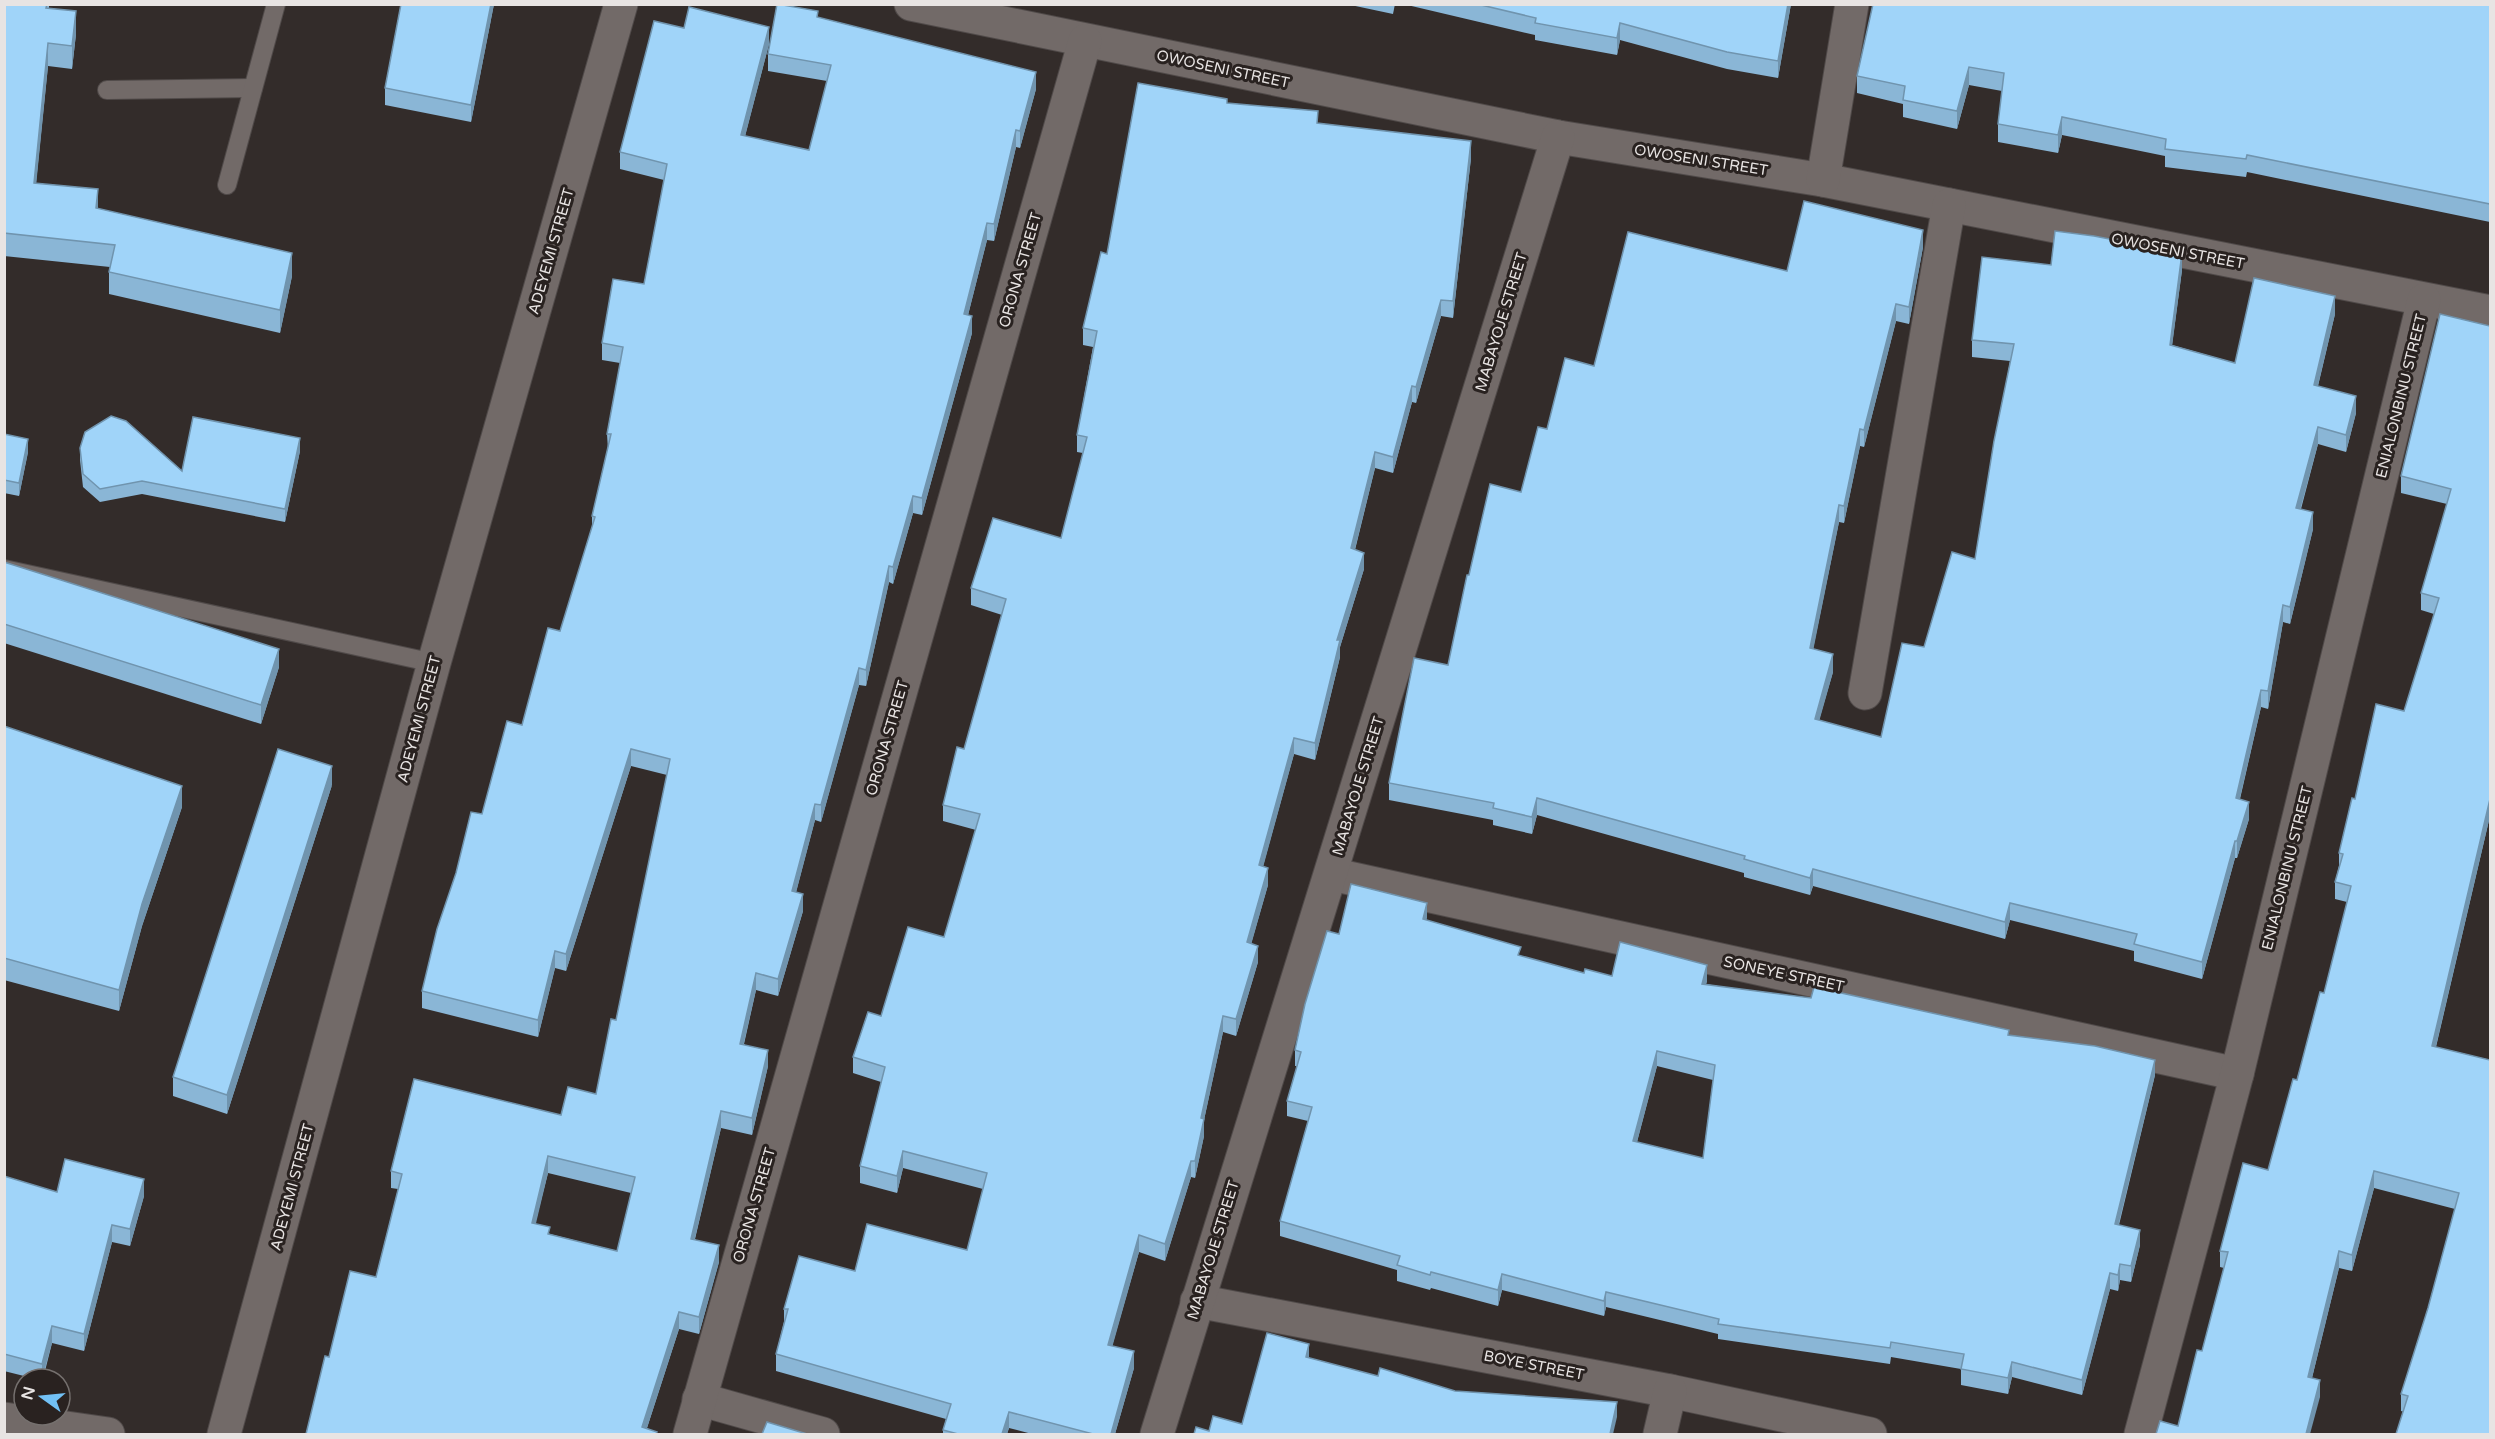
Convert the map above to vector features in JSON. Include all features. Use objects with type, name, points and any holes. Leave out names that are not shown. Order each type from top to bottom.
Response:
[{"type":"street","name":"ADEYEMI STREET","points":[[224,1434],[434,663],[621,4]]},
{"type":"street","name":"OWOSENI STREET","points":[[911,4],[1558,137],[1823,180],[2490,312]]},
{"type":"street","points":[[1823,180],[1852,4]]},
{"type":"street","name":"ORONA STREET","points":[[690,1434],[1085,41]]},
{"type":"street","name":"MABAYOJE STREET","points":[[1157,1434],[1558,137]]},
{"type":"street","points":[[1865,693],[1950,205]]},
{"type":"street","name":"ENIALONBINU STREET","points":[[2141,1434],[2237,1074],[2424,300]]},
{"type":"street","name":"SONEYE STREET","points":[[1331,874],[2237,1074]]},
{"type":"street","name":"BOYE STREET","points":[[1197,1301],[1670,1391],[1870,1434]]},
{"type":"street","points":[[1660,1434],[1670,1391]]},
{"type":"street","points":[[699,1399],[823,1434]]},
{"type":"street","points":[[4,1419],[108,1434]]},
{"type":"lane","points":[[227,185],[276,4]]},
{"type":"lane","points":[[107,90],[253,88]]},
{"type":"lane","points":[[4,569],[434,663]]},
{"type":"building","points":[[4,4],[47,4],[46,8],[76,11],[72,46],[48,43],[34,183],[98,189],[96,208],[292,253],[280,310],[109,272],[115,245],[4,233]]},
{"type":"building","points":[[401,4],[491,4],[471,105],[385,88]]},
{"type":"building","points":[[777,4],[818,11],[817,17],[1036,72],[1020,131],[1016,130],[994,224],[987,223],[964,314],[972,316],[922,498],[913,496],[893,567],[889,566],[866,670],[859,668],[821,805],[815,804],[792,891],[803,894],[778,979],[756,973],[740,1044],[768,1050],[752,1118],[721,1111],[691,1239],[719,1245],[699,1317],[679,1312],[642,1427],[657,1432],[656,1434],[306,1434],[325,1356],[329,1357],[350,1271],[376,1277],[402,1174],[391,1171],[414,1079],[561,1115],[568,1087],[596,1094],[611,1019],[616,1020],[670,759],[631,749],[566,954],[555,951],[538,1020],[422,991],[437,929],[456,873],[471,812],[482,814],[507,721],[522,725],[548,628],[560,631],[595,517],[592,516],[611,434],[607,434],[623,347],[602,343],[613,279],[644,284],[667,164],[620,152],[654,21],[684,28],[689,7],[769,27],[741,135],[809,150],[831,65],[768,54]],"holes":[[[548,1156],[635,1177],[617,1251],[548,1234],[550,1227],[532,1223]]]},
{"type":"building","points":[[1477,4],[1788,4],[1778,61],[1727,52],[1620,23],[1617,38],[1535,23],[1536,18]]},
{"type":"building","points":[[1873,4],[2490,4],[2490,204],[2247,155],[2246,159],[2165,149],[2166,139],[2062,117],[2058,135],[1998,124],[2004,73],[1969,67],[1957,111],[1903,100],[1905,86],[1857,76]]},
{"type":"building","points":[[1138,83],[1227,99],[1227,103],[1318,111],[1317,123],[1471,141],[1453,301],[1441,300],[1416,387],[1412,386],[1393,457],[1375,452],[1351,548],[1364,553],[1337,640],[1340,640],[1315,743],[1294,738],[1259,865],[1268,868],[1247,942],[1258,946],[1236,1019],[1223,1016],[1201,1118],[1204,1119],[1195,1161],[1191,1161],[1165,1244],[1139,1235],[1108,1345],[1134,1351],[1111,1434],[1093,1434],[1009,1412],[1002,1434],[958,1434],[943,1430],[951,1404],[776,1354],[788,1309],[784,1309],[799,1256],[855,1271],[867,1224],[967,1250],[987,1173],[903,1151],[897,1176],[860,1166],[885,1067],[853,1057],[868,1012],[881,1016],[908,927],[944,937],[980,814],[943,805],[957,747],[964,749],[1006,599],[971,588],[993,518],[1061,538],[1087,437],[1077,435],[1097,331],[1083,328],[1101,252],[1107,254]]},
{"type":"building","points":[[1804,201],[1923,230],[1909,307],[1896,304],[1864,430],[1860,429],[1844,506],[1839,505],[1810,648],[1833,654],[1815,719],[1881,737],[1902,643],[1924,647],[1952,552],[1975,559],[1994,441],[2014,344],[1972,340],[1982,257],[2051,265],[2055,231],[2182,253],[2170,345],[2235,363],[2254,278],[2335,296],[2314,385],[2356,396],[2346,435],[2318,427],[2296,508],[2313,512],[2290,607],[2283,605],[2268,691],[2261,690],[2236,798],[2249,802],[2237,841],[2235,841],[2202,962],[2134,944],[2137,934],[2010,903],[2005,922],[1813,869],[1810,878],[1744,859],[1745,856],[1537,798],[1532,817],[1493,808],[1494,803],[1389,783],[1414,658],[1448,665],[1467,575],[1469,575],[1490,484],[1521,492],[1538,427],[1547,429],[1565,358],[1594,366],[1628,232],[1787,271]]},
{"type":"building","points":[[2440,314],[2490,326],[2490,799],[2432,1046],[2490,1060],[2490,1434],[2396,1434],[2408,1396],[2401,1394],[2428,1308],[2459,1193],[2374,1171],[2352,1255],[2339,1251],[2308,1377],[2320,1380],[2306,1434],[2156,1434],[2160,1421],[2178,1426],[2197,1350],[2202,1351],[2228,1252],[2220,1251],[2243,1163],[2268,1170],[2293,1079],[2297,1080],[2320,992],[2324,993],[2351,886],[2335,882],[2343,854],[2339,853],[2352,798],[2355,799],[2376,704],[2404,711],[2439,598],[2421,593],[2451,489],[2401,476]]},
{"type":"building","points":[[111,416],[126,421],[182,471],[193,417],[300,438],[285,509],[142,481],[100,489],[83,474],[80,448],[85,432]]},
{"type":"building","points":[[4,434],[28,439],[19,483],[4,480]]},
{"type":"building","points":[[4,562],[279,649],[261,705],[4,624]]},
{"type":"building","points":[[4,726],[182,786],[142,904],[119,990],[4,958]]},
{"type":"building","points":[[278,749],[332,766],[227,1095],[173,1077]]},
{"type":"building","points":[[1351,884],[1427,903],[1423,919],[1521,947],[1518,955],[1584,973],[1585,969],[1612,976],[1620,942],[1707,965],[1702,984],[1811,998],[1814,987],[2009,1030],[2008,1035],[2095,1046],[2155,1060],[2115,1224],[2140,1230],[2131,1266],[2120,1264],[2118,1275],[2110,1273],[2082,1380],[2012,1362],[2008,1378],[1961,1369],[1964,1354],[1891,1342],[1890,1348],[1718,1324],[1719,1319],[1606,1292],[1604,1301],[1502,1274],[1498,1290],[1397,1265],[1400,1256],[1280,1221],[1312,1107],[1287,1101],[1301,1052],[1295,1050],[1305,1004],[1327,931],[1339,934]],"holes":[[[1657,1051],[1715,1065],[1703,1158],[1633,1141]]]},
{"type":"building","points":[[65,1159],[144,1179],[130,1229],[112,1225],[84,1334],[52,1326],[42,1364],[4,1354],[4,1176],[57,1192]]},
{"type":"building","points":[[1267,1333],[1309,1344],[1306,1357],[1378,1376],[1380,1368],[1455,1391],[1617,1402],[1610,1434],[1194,1434],[1196,1427],[1209,1431],[1213,1416],[1242,1424]]},
{"type":"building","points":[[767,1422],[807,1434],[762,1434]]}]
